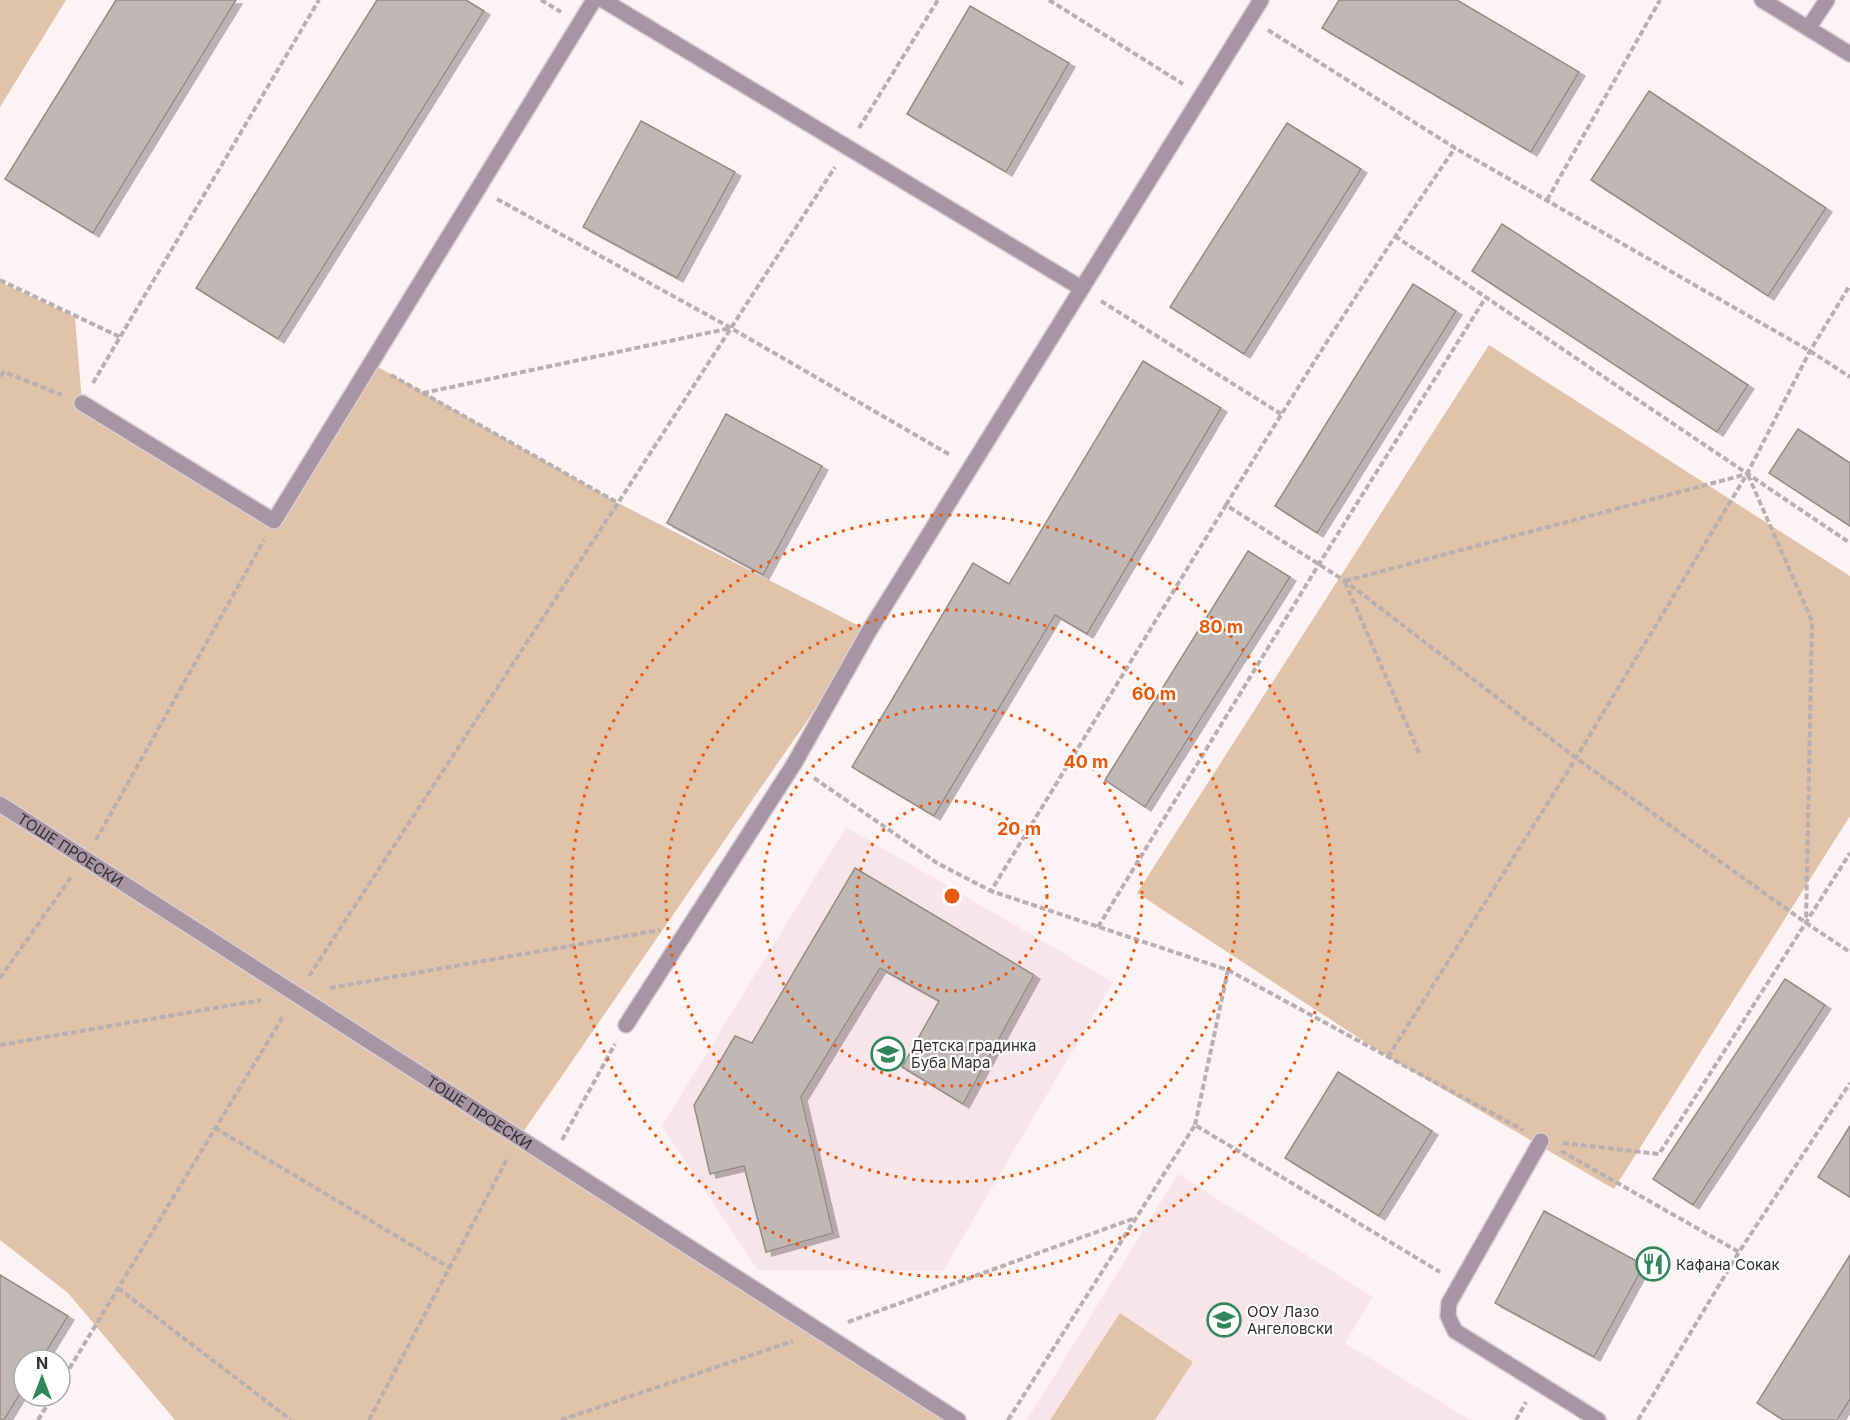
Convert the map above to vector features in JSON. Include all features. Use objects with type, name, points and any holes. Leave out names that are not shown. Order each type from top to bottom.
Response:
[{"type":"street","points":[[82,403],[274,520],[594,0]]},
{"type":"street","points":[[603,0],[1081,288]]},
{"type":"street","points":[[626,1025],[794,764],[869,631],[1261,0]]},
{"type":"street","points":[[1809,27],[1827,0]]},
{"type":"street","points":[[1767,1],[1850,54]]},
{"type":"street","name":"ТОШЕ ПРОЕСКИ","points":[[0,804],[958,1420]]},
{"type":"street","points":[[1541,1141],[1449,1303],[1448,1316],[1455,1331],[1598,1420]]},
{"type":"path","points":[[0,376],[4,372],[82,403],[320,0]]},
{"type":"path","points":[[72,1364],[297,994],[731,328],[847,148],[938,0]]},
{"type":"path","points":[[1049,0],[1202,95]]},
{"type":"path","points":[[1547,200],[1660,0]]},
{"type":"path","points":[[1250,19],[1455,148],[1810,351],[1850,377]]},
{"type":"path","points":[[991,891],[1281,414],[1395,236],[1455,148]]},
{"type":"path","points":[[478,189],[731,328],[970,467]]},
{"type":"path","points":[[1395,236],[1850,543]]},
{"type":"path","points":[[0,280],[120,337]]},
{"type":"path","points":[[1388,1057],[1576,758],[1747,474],[1810,351],[1850,285]]},
{"type":"path","points":[[1081,288],[1281,414]]},
{"type":"path","points":[[1098,927],[1319,564],[1486,297]]},
{"type":"path","points":[[423,393],[731,328]]},
{"type":"path","points":[[371,363],[618,503]]},
{"type":"path","points":[[1345,581],[1747,474]]},
{"type":"path","points":[[1747,474],[1812,621],[1806,923]]},
{"type":"path","points":[[1226,505],[1345,581],[1576,758],[1850,952]]},
{"type":"path","points":[[0,978],[86,858],[274,520]]},
{"type":"path","points":[[1345,581],[1419,753]]},
{"type":"path","points":[[794,764],[937,862],[991,891],[1228,970],[1739,1252]]},
{"type":"path","points":[[1541,1141],[1659,1154],[1850,853]]},
{"type":"path","points":[[0,1045],[690,925]]},
{"type":"path","points":[[1008,1420],[1196,1125],[1228,970]]},
{"type":"path","points":[[551,1159],[626,1025]]},
{"type":"path","points":[[1638,1420],[1739,1252],[1850,1083]]},
{"type":"path","points":[[1196,1125],[1461,1284]]},
{"type":"path","points":[[215,1128],[450,1268]]},
{"type":"path","points":[[369,1420],[519,1138]]},
{"type":"path","points":[[118,1288],[291,1420]]},
{"type":"shaded area","points":[[0,0],[66,0],[0,107]]},
{"type":"shaded area","points":[[0,282],[75,317],[82,403],[274,520],[371,363],[618,503],[869,631],[519,1138],[958,1420],[175,1420],[68,1293],[0,1240]]},
{"type":"shaded area","points":[[1489,345],[1850,576],[1850,816],[1614,1189],[1388,1057],[1137,893]]},
{"type":"shaded area","name":"Детска градинка Буба Мара","points":[[846,827],[1113,982],[943,1271],[758,1270],[662,1126]]},
{"type":"shaded area","name":"ООУ Лазо Ангеловски","points":[[1178,1174],[1373,1297],[1345,1343],[1470,1420],[1027,1420]]},
{"type":"shaded area","points":[[1120,1313],[1193,1362],[1155,1420],[1050,1420]]},
{"type":"building","points":[[116,0],[236,0],[93,233],[5,179]]},
{"type":"building","points":[[377,0],[466,0],[484,11],[278,339],[196,288]]},
{"type":"building","points":[[1339,0],[1457,0],[1579,72],[1531,152],[1322,28]]},
{"type":"building","points":[[970,6],[1069,63],[1006,172],[907,114]]},
{"type":"building","points":[[1649,91],[1826,208],[1768,296],[1591,180]]},
{"type":"building","points":[[641,121],[735,172],[677,278],[583,227]]},
{"type":"building","points":[[1287,123],[1361,169],[1244,354],[1170,307]]},
{"type":"building","points":[[1502,224],[1748,385],[1717,432],[1472,271]]},
{"type":"building","points":[[1413,284],[1456,311],[1317,533],[1275,506]]},
{"type":"building","points":[[1143,361],[1221,408],[1087,634],[1055,615],[934,816],[852,767],[973,563],[1009,584]]},
{"type":"building","points":[[726,414],[822,466],[763,575],[667,523]]},
{"type":"building","points":[[1798,429],[1850,463],[1850,526],[1769,473]]},
{"type":"building","points":[[1248,551],[1290,577],[1145,807],[1105,780]]},
{"type":"building","points":[[855,868],[1034,975],[963,1104],[902,1067],[939,1001],[880,968],[801,1097],[833,1233],[766,1252],[744,1166],[710,1174],[694,1105],[735,1036],[752,1043]]},
{"type":"building","points":[[1785,979],[1825,1005],[1693,1205],[1653,1179]]},
{"type":"building","points":[[1338,1072],[1432,1131],[1379,1216],[1285,1158]]},
{"type":"building","points":[[1850,1126],[1850,1197],[1818,1177]]},
{"type":"building","points":[[1544,1211],[1644,1265],[1594,1357],[1495,1303]]},
{"type":"building","points":[[1850,1255],[1850,1399],[1837,1420],[1783,1420],[1757,1403]]},
{"type":"building","points":[[0,1275],[68,1316],[48,1348],[12,1348],[12,1407],[4,1420],[0,1420]]},
{"type":"place","name":"Детска градинка Буба Мара","points":[[888,1054]]},
{"type":"place","name":"Кафана Сокак","points":[[1653,1264]]},
{"type":"place","name":"ООУ Лазо Ангеловски","points":[[1224,1320]]}]
